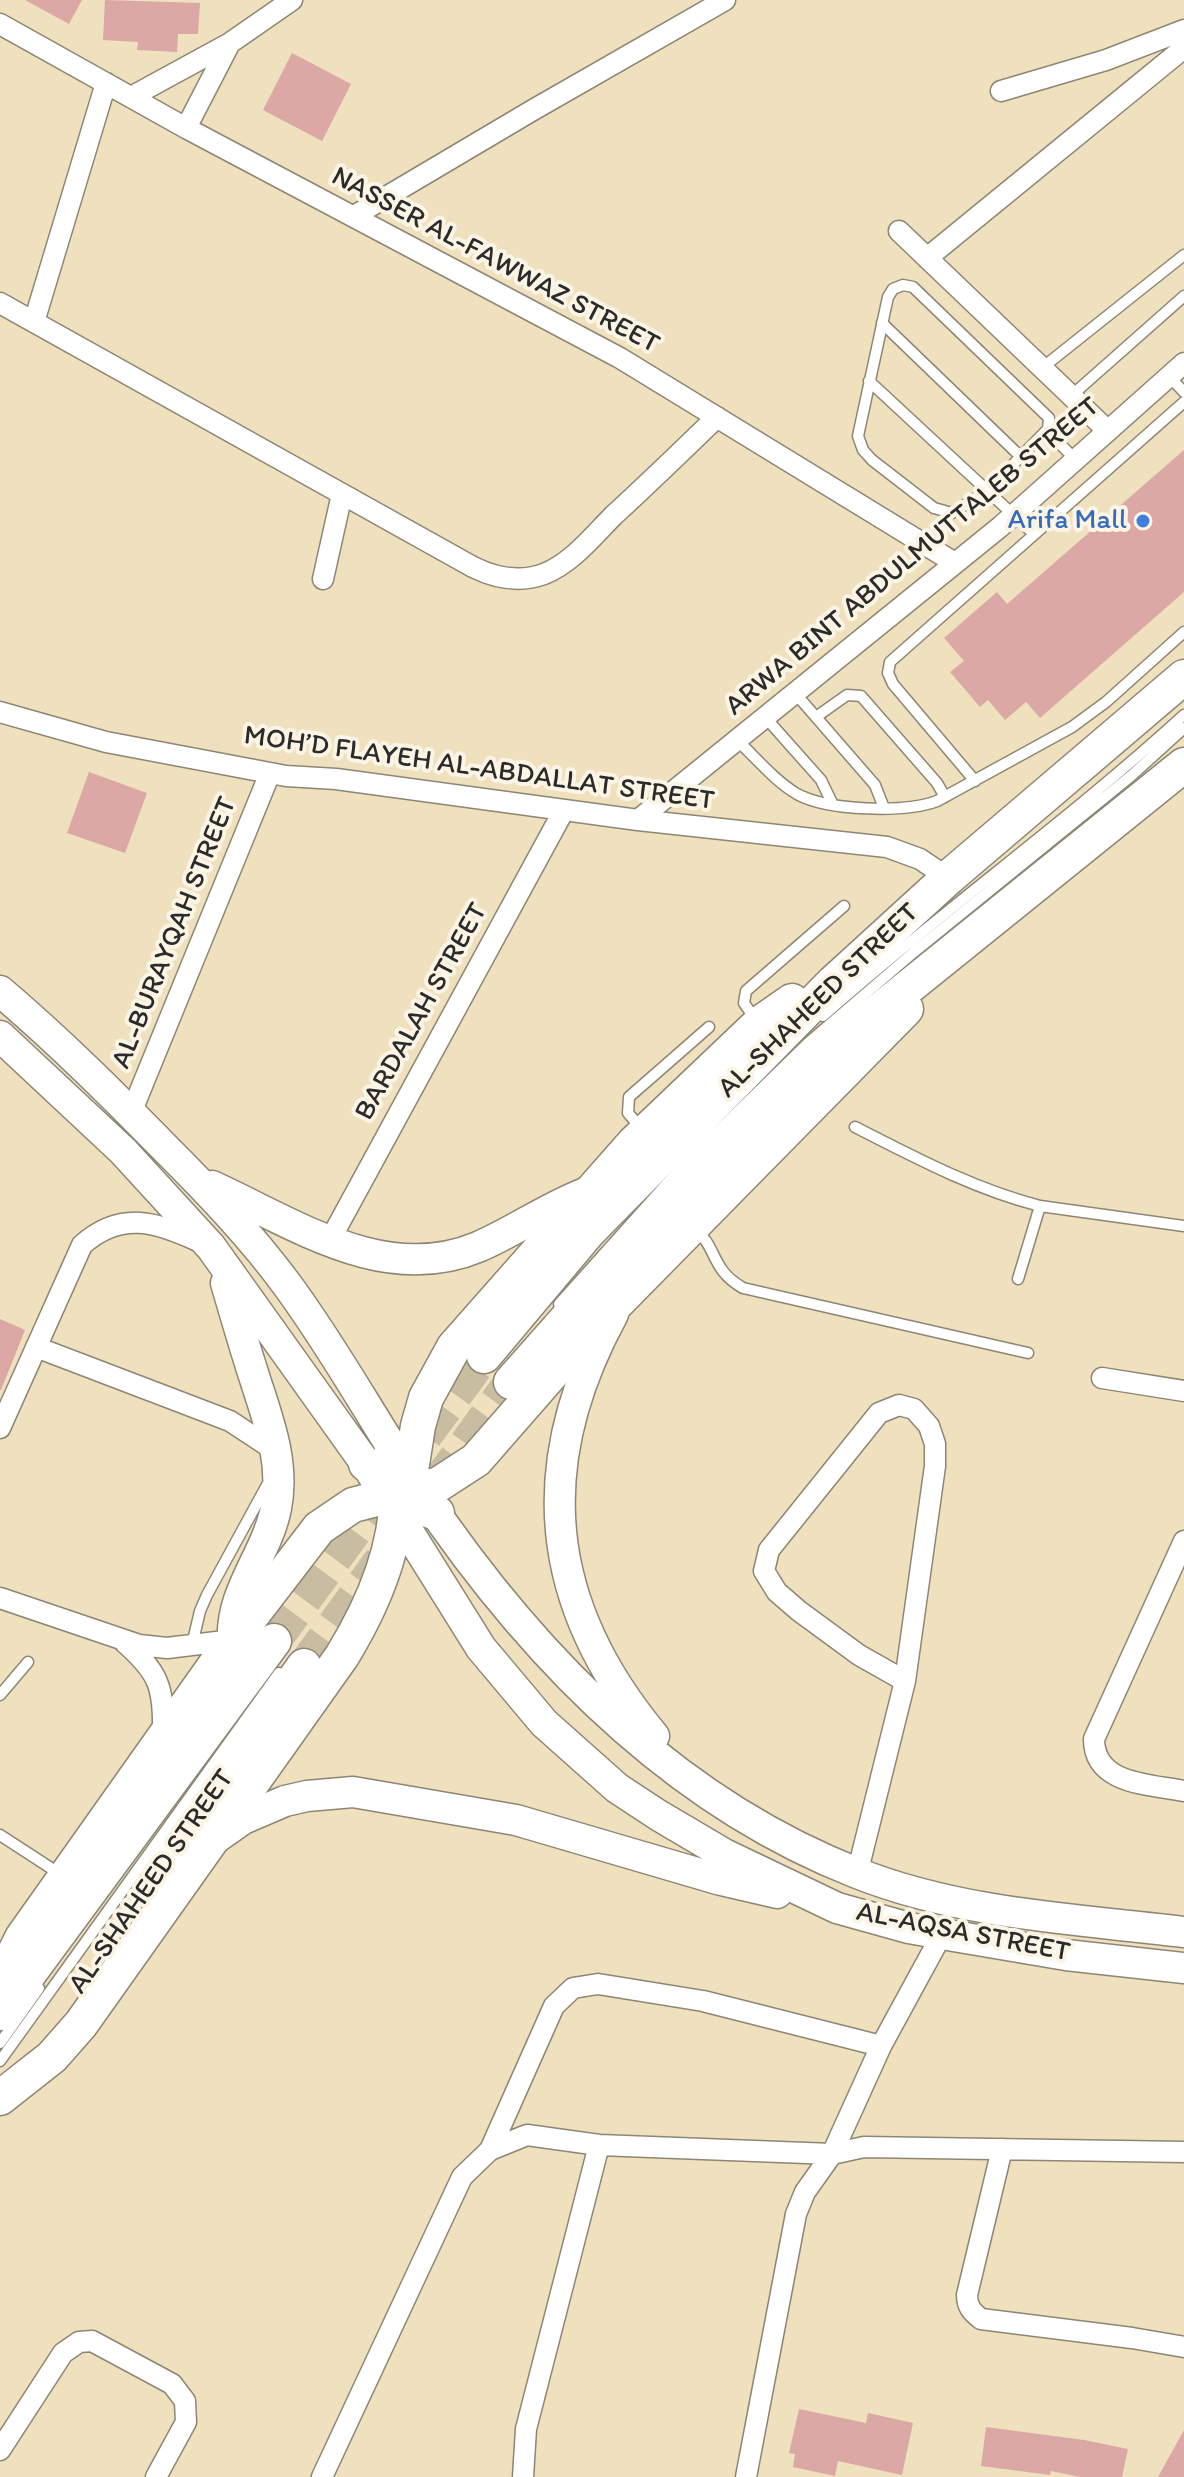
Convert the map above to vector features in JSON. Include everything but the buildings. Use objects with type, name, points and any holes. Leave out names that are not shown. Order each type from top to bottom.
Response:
[{"type":"highway","name":"AL-SHAHEED STREET","points":[[1184,677],[1100,728],[948,878],[833,983],[627,1190],[550,1275],[505,1366],[847,1034],[1184,765]]},
{"type":"highway","points":[[0,1982],[22,1938],[233,1640],[319,1528],[353,1505],[439,1484],[476,1460],[553,1369],[884,1033],[953,949]]},
{"type":"highway","points":[[0,2098],[52,2057],[81,2024],[353,1638],[376,1590],[426,1398],[454,1347],[588,1192],[645,1132],[759,1024],[801,996],[833,983]]},
{"type":"highway","name":"AL-SHAHEED STREET","points":[[0,2013],[284,1659]]},
{"type":"highway","name":"AL-SHAHEED STREET","points":[[0,2098],[284,1659]]},
{"type":"main road","points":[[0,991],[47,1032],[195,1178],[286,1283],[403,1493]]},
{"type":"main road","points":[[0,1036],[123,1151],[214,1252],[403,1493]]},
{"type":"main road","points":[[195,1178],[354,1251],[403,1260],[452,1255],[476,1248],[550,1208],[588,1192]]},
{"type":"main road","points":[[214,1252],[277,1452],[278,1486],[272,1525],[238,1601],[232,1627],[233,1640]]},
{"type":"main road","points":[[622,1298],[602,1335],[576,1397],[562,1460],[560,1530],[574,1598],[586,1632],[606,1671],[630,1707],[691,1781]]},
{"type":"main road","name":"AL-AQSA STREET","points":[[403,1493],[565,1674],[611,1718],[734,1812],[794,1847],[857,1874],[925,1896],[980,1907],[1184,1932]]},
{"type":"main road","name":"AL-AQSA STREET","points":[[403,1493],[454,1608],[488,1658],[544,1723],[579,1757],[617,1788],[658,1815],[724,1854],[815,1900],[868,1917],[942,1934],[1066,1955],[1184,1968]]},
{"type":"main road","points":[[206,1847],[243,1819],[263,1809],[307,1796],[353,1792],[516,1820],[721,1880],[815,1900]]},
{"type":"street","points":[[131,97],[230,43],[292,0]]},
{"type":"street","points":[[354,216],[725,0]]},
{"type":"street","name":"NASSER AL-FAWWAZ STREET","points":[[0,24],[186,128],[620,358],[955,563]]},
{"type":"street","points":[[1001,91],[1183,36]]},
{"type":"street","points":[[927,258],[1183,36]]},
{"type":"street","points":[[186,128],[230,43]]},
{"type":"street","points":[[34,322],[106,83]]},
{"type":"street","points":[[899,231],[1108,431]]},
{"type":"street","points":[[0,303],[489,575],[507,579],[543,574],[574,555],[717,417]]},
{"type":"street","name":"ARWA BINT ABDULMUTTALEB STREET","points":[[638,820],[1013,516],[1177,370]]},
{"type":"street","points":[[323,579],[342,494]]},
{"type":"street","name":"MOH’D FLAYEH AL-ABDALLAT STREET","points":[[0,712],[106,742],[301,778],[336,779],[638,820],[887,847],[920,859],[948,878]]},
{"type":"street","name":"AL-BURAYQAH STREET","points":[[131,1113],[270,773]]},
{"type":"street","name":"BARDALAH STREET","points":[[330,1240],[564,810]]},
{"type":"street","points":[[0,1428],[82,1245],[93,1235],[121,1224],[148,1223],[174,1230],[214,1252]]},
{"type":"street","points":[[36,1347],[230,1421],[277,1452]]},
{"type":"street","points":[[1102,1378],[1184,1391]]},
{"type":"street","points":[[857,1874],[905,1681],[935,1466],[935,1444],[929,1426],[914,1409],[899,1405],[879,1413],[826,1478],[769,1550],[764,1571],[777,1592],[827,1633],[905,1681]]},
{"type":"street","points":[[1184,1541],[1097,1729],[1094,1750],[1104,1769],[1113,1775],[1184,1791]]},
{"type":"street","points":[[0,1598],[125,1643],[153,1647],[233,1640]]},
{"type":"street","points":[[125,1643],[148,1663],[159,1682],[164,1703],[163,1742]]},
{"type":"street","points":[[746,2477],[796,2214],[805,2192],[832,2154],[881,2046],[942,1934]]},
{"type":"street","points":[[490,2150],[554,2006],[573,1988],[598,1984],[703,2001],[881,2046]]},
{"type":"street","points":[[322,2477],[462,2177],[490,2150],[527,2135],[599,2145],[832,2154],[864,2147],[1184,2152]]},
{"type":"street","points":[[523,2477],[526,2429],[599,2145]]},
{"type":"street","points":[[1002,2149],[967,2295],[967,2304],[973,2313],[981,2319],[1122,2336],[1184,2347]]},
{"type":"street","points":[[0,2450],[63,2353],[79,2342],[92,2341],[172,2384],[185,2401],[186,2422],[156,2477]]},
{"type":"lane","points":[[1042,368],[1184,255]]},
{"type":"lane","points":[[1048,429],[987,491],[958,511],[940,511],[867,455],[857,429],[890,293],[903,285],[913,287],[1045,411],[1052,436],[1076,460]]},
{"type":"lane","points":[[1071,396],[1184,296]]},
{"type":"lane","points":[[882,323],[1020,456]]},
{"type":"lane","points":[[1177,370],[1184,392]]},
{"type":"lane","points":[[869,381],[1034,534]]},
{"type":"lane","points":[[975,781],[893,684],[888,668],[893,658],[1184,402]]},
{"type":"lane","points":[[737,740],[796,793],[820,803],[884,808],[920,807],[945,797],[1055,738],[1100,728],[1184,632]]},
{"type":"lane","points":[[795,693],[875,785],[884,808]]},
{"type":"lane","points":[[816,717],[847,695],[861,696],[937,783],[945,797]]},
{"type":"lane","points":[[629,1208],[715,1118],[811,1027],[904,946],[1091,795],[1184,715]]},
{"type":"lane","points":[[765,717],[821,780],[833,805]]},
{"type":"lane","points":[[608,1232],[548,1310],[687,1161],[808,1043],[914,952],[1131,776],[1184,728]]},
{"type":"lane","points":[[759,1024],[744,1003],[746,991],[844,906]]},
{"type":"lane","points":[[645,1132],[628,1113],[629,1097],[709,1027]]},
{"type":"lane","points":[[855,1127],[972,1185],[1040,1206],[1184,1226]]},
{"type":"lane","points":[[1018,1279],[1040,1206]]},
{"type":"lane","points":[[691,1227],[703,1236],[726,1276],[743,1288],[1028,1353]]},
{"type":"lane","points":[[192,1645],[207,1595],[259,1502],[277,1452]]},
{"type":"lane","points":[[0,2043],[284,1659]]},
{"type":"lane","points":[[0,2061],[284,1659]]},
{"type":"lane","points":[[0,1695],[28,1662]]},
{"type":"lane","points":[[0,1835],[65,1878]]},
{"type":"tunnel","points":[[274,1641],[484,1356]]},
{"type":"tunnel","points":[[436,1485],[511,1382]]},
{"type":"tunnel","points":[[304,1666],[381,1560]]},
{"type":"place","name":"Arifa Mall","points":[[1143,521]]}]
